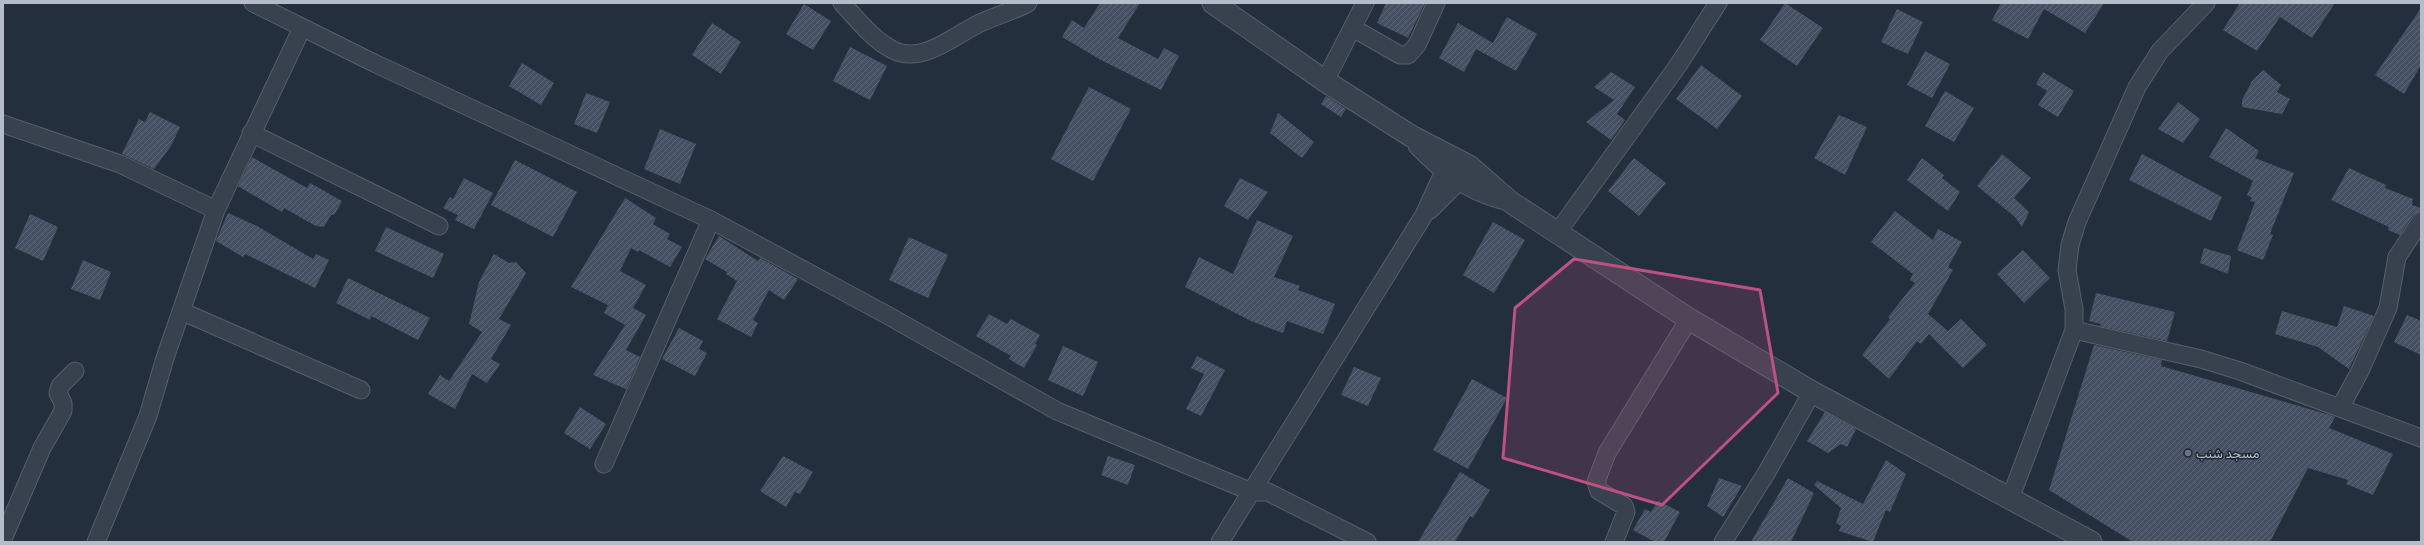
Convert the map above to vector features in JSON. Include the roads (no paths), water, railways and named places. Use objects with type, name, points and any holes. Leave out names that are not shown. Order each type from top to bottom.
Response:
[{"type":"street","points":[[253,3],[302,28],[711,220],[887,315],[1057,411],[1252,492],[1268,492],[1367,542]]},
{"type":"street","points":[[842,3],[882,43],[894,51],[908,55],[923,52],[979,24],[1028,3]]},
{"type":"street","points":[[1213,3],[1325,80],[1411,136],[1457,169],[1482,192],[1509,201],[1688,319],[1812,392],[2091,542]]},
{"type":"street","points":[[1325,80],[1365,3]]},
{"type":"street","points":[[1353,28],[1400,55],[1408,55],[1416,45],[1436,3]]},
{"type":"street","points":[[1557,233],[1674,70],[1718,3]]},
{"type":"street","points":[[2010,499],[2074,330],[2074,309],[2067,270],[2070,245],[2078,222],[2137,87],[2160,51],[2206,3]]},
{"type":"street","points":[[96,542],[138,445],[216,210],[251,133],[302,28]]},
{"type":"street","points":[[3,124],[120,164],[216,210]]},
{"type":"street","points":[[251,133],[439,226]]},
{"type":"street","points":[[1220,542],[1424,216],[1457,169]]},
{"type":"street","points":[[604,464],[711,220]]},
{"type":"street","points":[[2340,408],[2360,371],[2388,308],[2397,257],[2421,221]]},
{"type":"street","points":[[181,312],[361,390]]},
{"type":"street","points":[[1614,542],[1626,512],[1624,506],[1599,492],[1596,482],[1598,473],[1624,424],[1688,319]]},
{"type":"street","points":[[2074,330],[2201,359],[2240,371],[2421,438]]},
{"type":"street","points":[[3,539],[42,448],[63,411],[63,403],[58,394],[60,386],[75,371]]},
{"type":"street","points":[[1723,542],[1767,472],[1812,392]]},
{"type":"place","name":"مسجد شنب","points":[[2188,453]]}]
